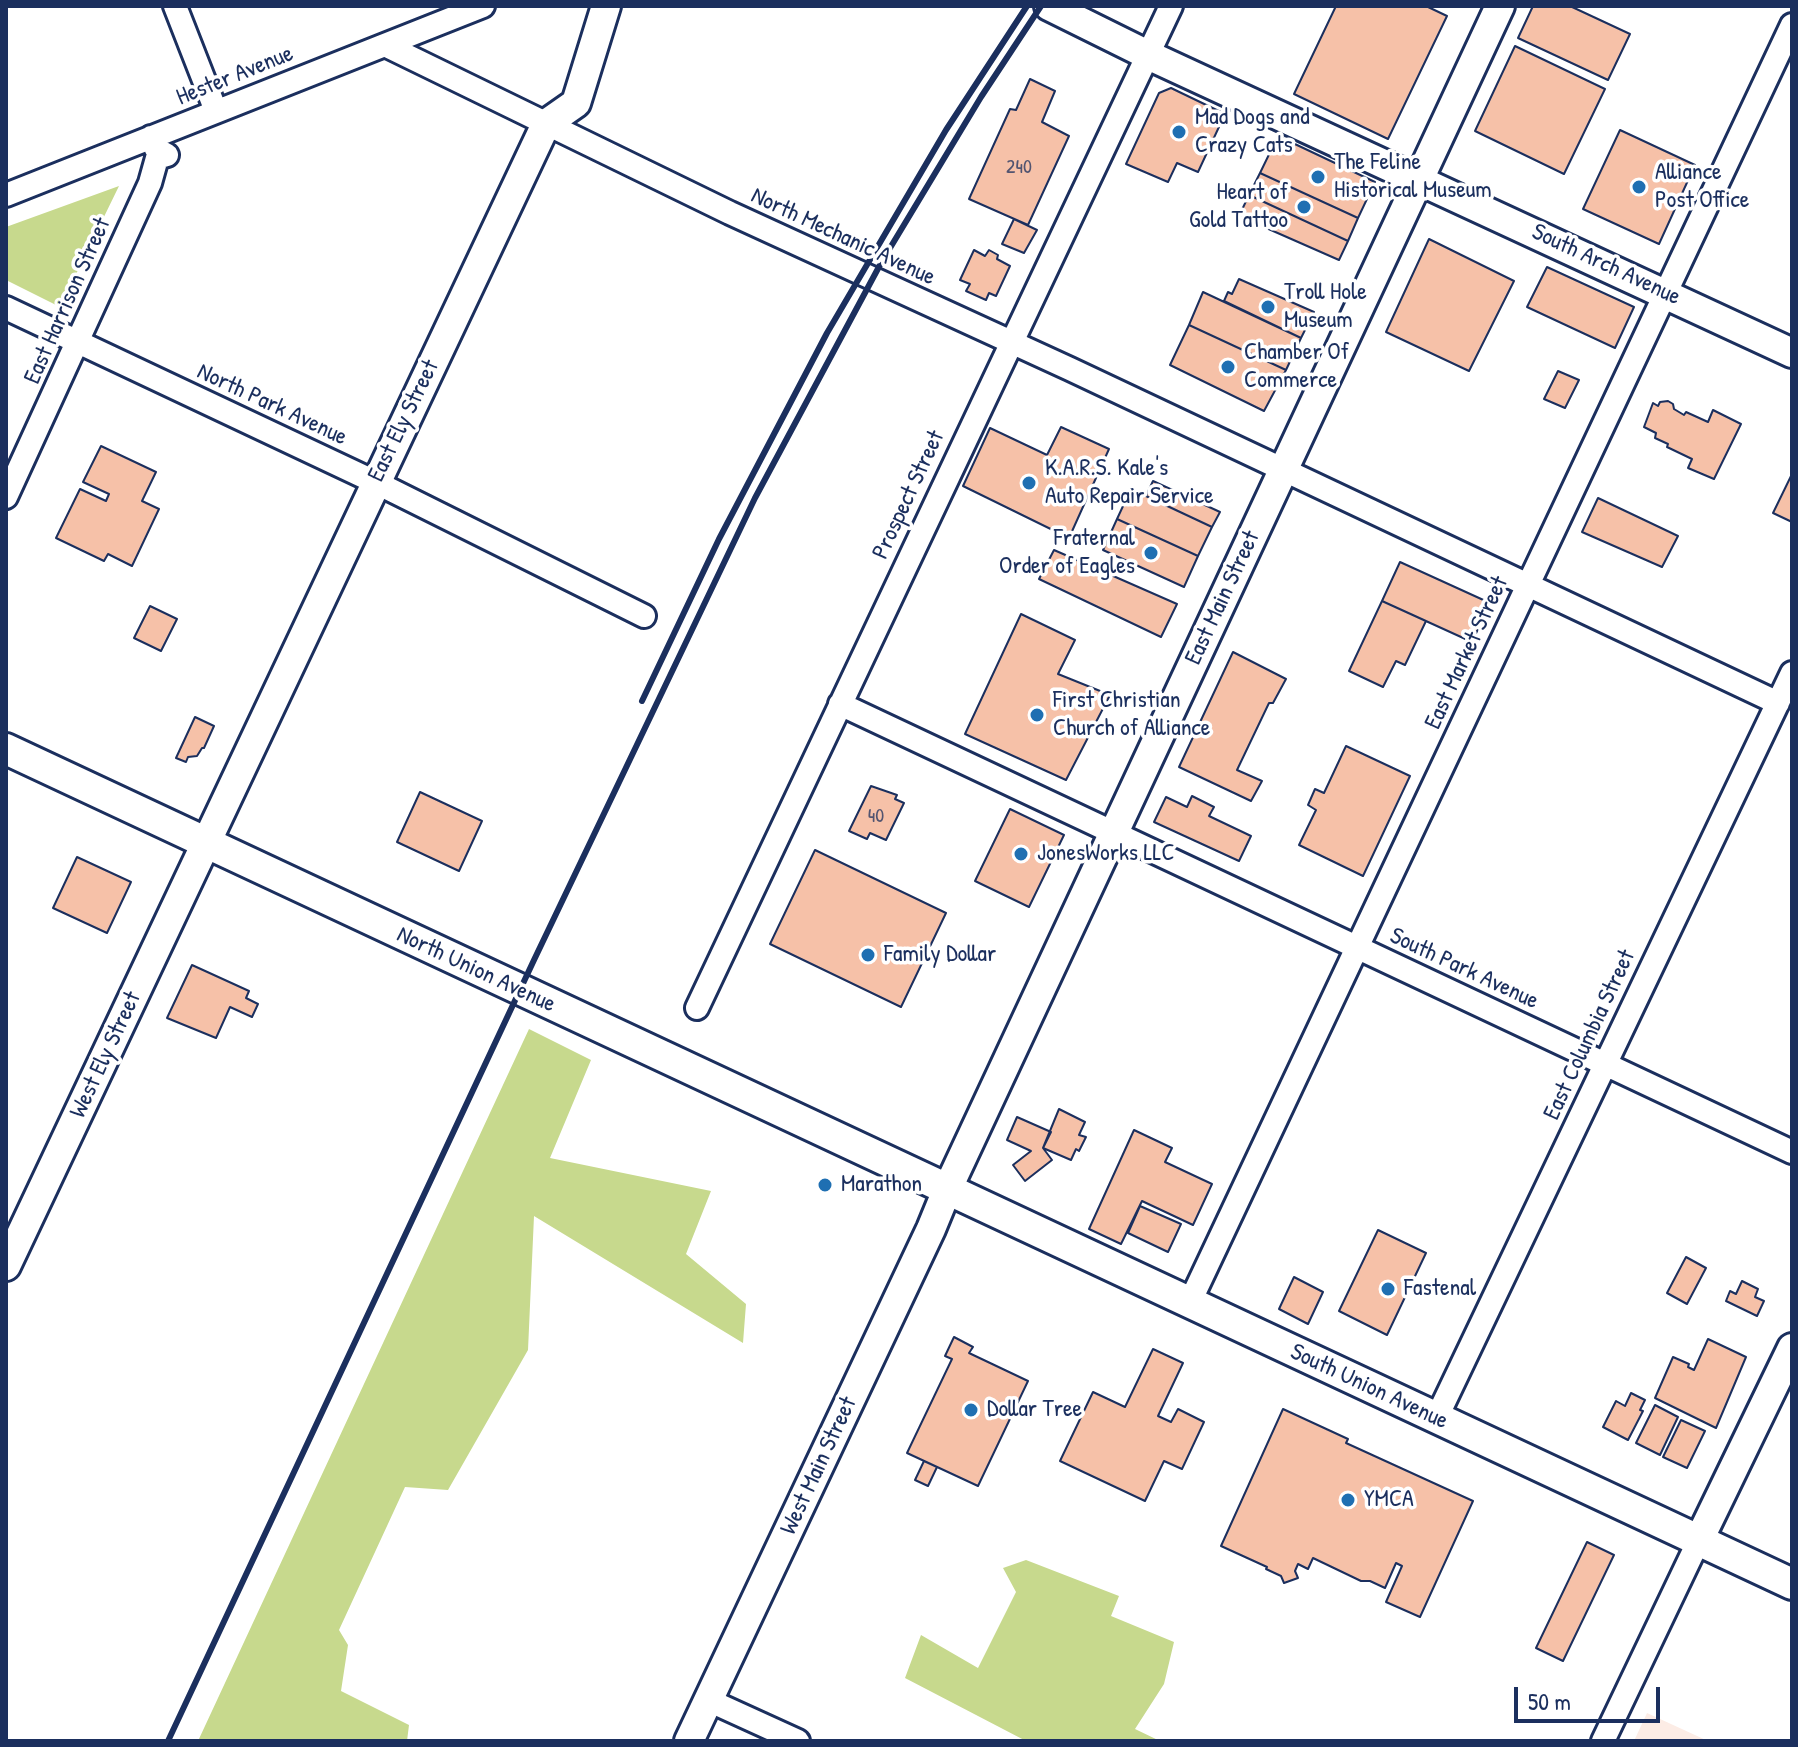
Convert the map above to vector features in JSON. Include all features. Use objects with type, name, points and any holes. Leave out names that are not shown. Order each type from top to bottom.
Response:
[{"type":"main road","name":"North Union Avenue","points":[[6,749],[947,1190]]},
{"type":"main road","name":"South Union Avenue","points":[[947,1190],[1792,1584]]},
{"type":"street","points":[[175,6],[216,111]]},
{"type":"street","name":"East Ely Street","points":[[205,843],[546,124],[576,103],[606,6]]},
{"type":"street","name":"South Arch Avenue","points":[[1049,6],[1148,55],[1420,178],[1792,353]]},
{"type":"street","name":"Prospect Street","points":[[697,1008],[1171,6]]},
{"type":"street","name":"East Main Street","points":[[947,1190],[1500,6]]},
{"type":"street","name":"Hester Avenue","points":[[6,195],[479,7]]},
{"type":"street","name":"East Market Street","points":[[1189,1304],[1792,25]]},
{"type":"street","name":"North Mechanic Avenue","points":[[385,45],[744,220],[1529,584],[1778,703]]},
{"type":"street","name":"East Harrison Street","points":[[6,497],[150,183],[157,158],[167,155],[156,149],[151,137]]},
{"type":"street","name":"North Park Avenue","points":[[6,308],[375,482],[644,616]]},
{"type":"street","name":"East Columbia Street","points":[[1436,1419],[1792,673]]},
{"type":"street","points":[[840,704],[1114,833]]},
{"type":"street","name":"South Park Avenue","points":[[1114,833],[1792,1152]]},
{"type":"street","name":"West Ely Street","points":[[6,1266],[205,843]]},
{"type":"street","name":"West Main Street","points":[[689,1741],[947,1190]]},
{"type":"street","points":[[1603,1741],[1792,1348]]},
{"type":"street","points":[[708,1700],[798,1741]]},
{"type":"shaded area","points":[[1647,1713],[1708,1741],[1634,1741]]},
{"type":"green space","points":[[119,186],[60,307],[6,280],[6,227]]},
{"type":"green space","points":[[529,1029],[591,1060],[550,1158],[711,1191],[686,1254],[746,1304],[743,1343],[534,1216],[528,1350],[448,1490],[405,1487],[339,1630],[348,1645],[341,1691],[409,1725],[407,1741],[198,1741]]},
{"type":"green space","points":[[1026,1560],[1119,1596],[1111,1616],[1174,1642],[1164,1684],[1135,1729],[1160,1741],[1026,1741],[905,1678],[921,1635],[978,1668],[1016,1592],[1003,1568]]},
{"type":"building","points":[[1336,6],[1426,6],[1447,16],[1388,139],[1294,94]]},
{"type":"building","points":[[1533,6],[1570,6],[1630,34],[1608,80],[1518,38]]},
{"type":"building","points":[[1515,46],[1605,89],[1564,174],[1475,131]]},
{"type":"building","points":[[1030,79],[1055,91],[1042,122],[1069,136],[1028,225],[969,199],[1010,109],[1016,110]]},
{"type":"building","name":"Mad Dogs and Crazy Cats","points":[[1171,88],[1225,114],[1198,172],[1177,163],[1168,182],[1126,164],[1159,93]]},
{"type":"building","name":"Alliance Post Office","points":[[1620,130],[1695,165],[1659,244],[1583,209]]},
{"type":"building","name":"The Feline Historical Museum","points":[[1278,136],[1375,182],[1358,218],[1260,173]]},
{"type":"building","name":"Heart of Gold Tattoo","points":[[1260,173],[1358,218],[1348,241],[1249,195]]},
{"type":"building","points":[[1249,195],[1348,241],[1339,260],[1239,216]]},
{"type":"building","points":[[1014,219],[1037,230],[1024,253],[1002,244]]},
{"type":"building","points":[[1429,239],[1514,281],[1469,371],[1386,332]]},
{"type":"building","points":[[974,250],[985,256],[989,250],[1010,266],[996,296],[989,293],[986,300],[966,291],[970,284],[960,280]]},
{"type":"building","points":[[1547,267],[1634,307],[1615,348],[1527,307]]},
{"type":"building","name":"Troll Hole Museum","points":[[1239,279],[1314,312],[1301,338],[1224,301],[1228,292],[1232,294]]},
{"type":"building","points":[[1203,292],[1301,338],[1286,370],[1189,325]]},
{"type":"building","name":"Chamber Of Commerce","points":[[1189,325],[1286,370],[1264,411],[1170,365]]},
{"type":"building","points":[[1558,371],[1579,380],[1565,408],[1544,399]]},
{"type":"building","points":[[1668,401],[1684,415],[1686,412],[1708,422],[1713,410],[1741,424],[1714,479],[1688,468],[1692,459],[1667,447],[1668,444],[1655,438],[1656,433],[1644,427],[1653,403],[1658,406],[1660,402]]},
{"type":"building","name":"K.A.R.S. Kale's Auto Repair Service","points":[[1061,427],[1109,449],[1069,538],[963,486],[990,428],[1047,455]]},
{"type":"building","points":[[101,446],[156,472],[142,501],[159,509],[132,566],[108,554],[104,561],[56,538],[80,489],[106,501],[109,494],[83,482]]},
{"type":"building","points":[[1792,474],[1792,522],[1773,513]]},
{"type":"building","points":[[1153,481],[1220,512],[1212,527],[1146,496]]},
{"type":"building","points":[[1131,489],[1212,527],[1198,556],[1117,519]]},
{"type":"building","points":[[1598,498],[1678,536],[1662,567],[1582,532]]},
{"type":"building","name":"Fraternal Order of Eagles","points":[[1117,519],[1198,556],[1184,587],[1103,550]]},
{"type":"building","points":[[1054,550],[1177,604],[1161,637],[1039,579]]},
{"type":"building","points":[[1400,562],[1490,603],[1472,642],[1382,601]]},
{"type":"building","points":[[1382,601],[1426,621],[1405,665],[1396,661],[1383,687],[1349,671]]},
{"type":"building","points":[[150,606],[177,619],[161,651],[134,638]]},
{"type":"building","name":"First Christian Church of Alliance","points":[[1021,614],[1075,640],[1058,674],[1110,695],[1066,780],[965,734]]},
{"type":"building","points":[[1233,652],[1286,679],[1273,703],[1269,703],[1237,770],[1262,781],[1251,801],[1179,767]]},
{"type":"building","points":[[195,717],[214,726],[204,748],[197,756],[188,757],[186,762],[176,758]]},
{"type":"building","points":[[1346,746],[1410,776],[1363,876],[1299,845],[1316,810],[1308,805],[1315,789],[1324,793]]},
{"type":"building","points":[[871,786],[897,795],[895,799],[904,803],[886,840],[870,833],[867,839],[849,831]]},
{"type":"building","points":[[420,792],[482,821],[459,871],[397,842]]},
{"type":"building","points":[[1192,796],[1214,807],[1209,816],[1251,836],[1239,861],[1154,822],[1166,797],[1187,807]]},
{"type":"building","points":[[1010,809],[1064,835],[1029,907],[975,881]]},
{"type":"building","points":[[815,850],[946,913],[901,1007],[770,944]]},
{"type":"building","points":[[77,857],[131,882],[107,933],[53,908]]},
{"type":"building","points":[[192,965],[249,991],[246,998],[258,1004],[252,1017],[230,1007],[216,1038],[167,1018]]},
{"type":"building","points":[[1059,1109],[1085,1122],[1079,1135],[1086,1137],[1071,1160],[1043,1148]]},
{"type":"building","points":[[1017,1117],[1051,1132],[1043,1148],[1052,1160],[1025,1181],[1013,1165],[1031,1151],[1007,1140]]},
{"type":"building","points":[[1134,1130],[1172,1148],[1165,1162],[1212,1184],[1193,1225],[1142,1201],[1121,1244],[1089,1229]]},
{"type":"building","points":[[1140,1206],[1181,1224],[1168,1252],[1128,1233]]},
{"type":"building","points":[[1378,1230],[1426,1253],[1387,1335],[1339,1311]]},
{"type":"building","points":[[1686,1257],[1706,1268],[1687,1304],[1667,1293]]},
{"type":"building","points":[[1294,1277],[1323,1292],[1308,1324],[1279,1309]]},
{"type":"building","points":[[1742,1281],[1758,1289],[1755,1297],[1764,1301],[1757,1316],[1726,1301],[1730,1291],[1736,1294]]},
{"type":"building","points":[[954,1337],[973,1347],[969,1353],[1028,1381],[978,1486],[907,1453],[952,1359],[945,1356]]},
{"type":"building","points":[[1708,1339],[1746,1357],[1716,1428],[1655,1398],[1673,1357],[1689,1364],[1688,1367],[1694,1370]]},
{"type":"building","points":[[1153,1349],[1183,1363],[1158,1416],[1171,1422],[1178,1409],[1204,1422],[1182,1469],[1164,1461],[1145,1501],[1060,1461],[1093,1392],[1125,1407]]},
{"type":"building","points":[[1631,1393],[1645,1400],[1640,1410],[1643,1411],[1628,1440],[1603,1427],[1616,1401],[1625,1406]]},
{"type":"building","points":[[1655,1405],[1678,1417],[1660,1455],[1636,1443]]},
{"type":"building","points":[[1283,1409],[1348,1439],[1346,1443],[1473,1501],[1420,1617],[1386,1602],[1402,1566],[1396,1563],[1385,1588],[1370,1581],[1361,1581],[1313,1558],[1308,1569],[1298,1564],[1295,1571],[1298,1578],[1284,1583],[1281,1576],[1267,1567],[1221,1546]]},
{"type":"building","points":[[1681,1420],[1705,1431],[1687,1468],[1663,1457]]},
{"type":"building","points":[[924,1461],[937,1467],[928,1486],[915,1480]]},
{"type":"building","points":[[1587,1542],[1614,1555],[1563,1661],[1536,1648]]},
{"type":"railway","points":[[642,701],[719,539],[827,333],[946,130],[1027,6]]},
{"type":"railway","points":[[168,1741],[534,960],[755,498],[881,263],[981,97],[1041,6]]},
{"type":"place","name":"Mad Dogs and Crazy Cats","points":[[1179,132]]},
{"type":"place","name":"The Feline Historical Museum","points":[[1318,177]]},
{"type":"place","name":"Alliance Post Office","points":[[1639,187]]},
{"type":"place","name":"Heart of Gold Tattoo","points":[[1304,207]]},
{"type":"place","name":"Troll Hole Museum","points":[[1268,307]]},
{"type":"place","name":"Chamber Of Commerce","points":[[1228,367]]},
{"type":"place","name":"K.A.R.S. Kale's Auto Repair Service","points":[[1029,483]]},
{"type":"place","name":"Fraternal Order of Eagles","points":[[1151,553]]},
{"type":"place","name":"First Christian Church of Alliance","points":[[1037,715]]},
{"type":"place","name":"JonesWorks LLC","points":[[1021,854]]},
{"type":"place","name":"Family Dollar","points":[[868,955]]},
{"type":"place","name":"Marathon","points":[[825,1185]]},
{"type":"place","name":"Fastenal","points":[[1388,1289]]},
{"type":"place","name":"Dollar Tree","points":[[971,1410]]},
{"type":"place","name":"YMCA","points":[[1348,1500]]}]
